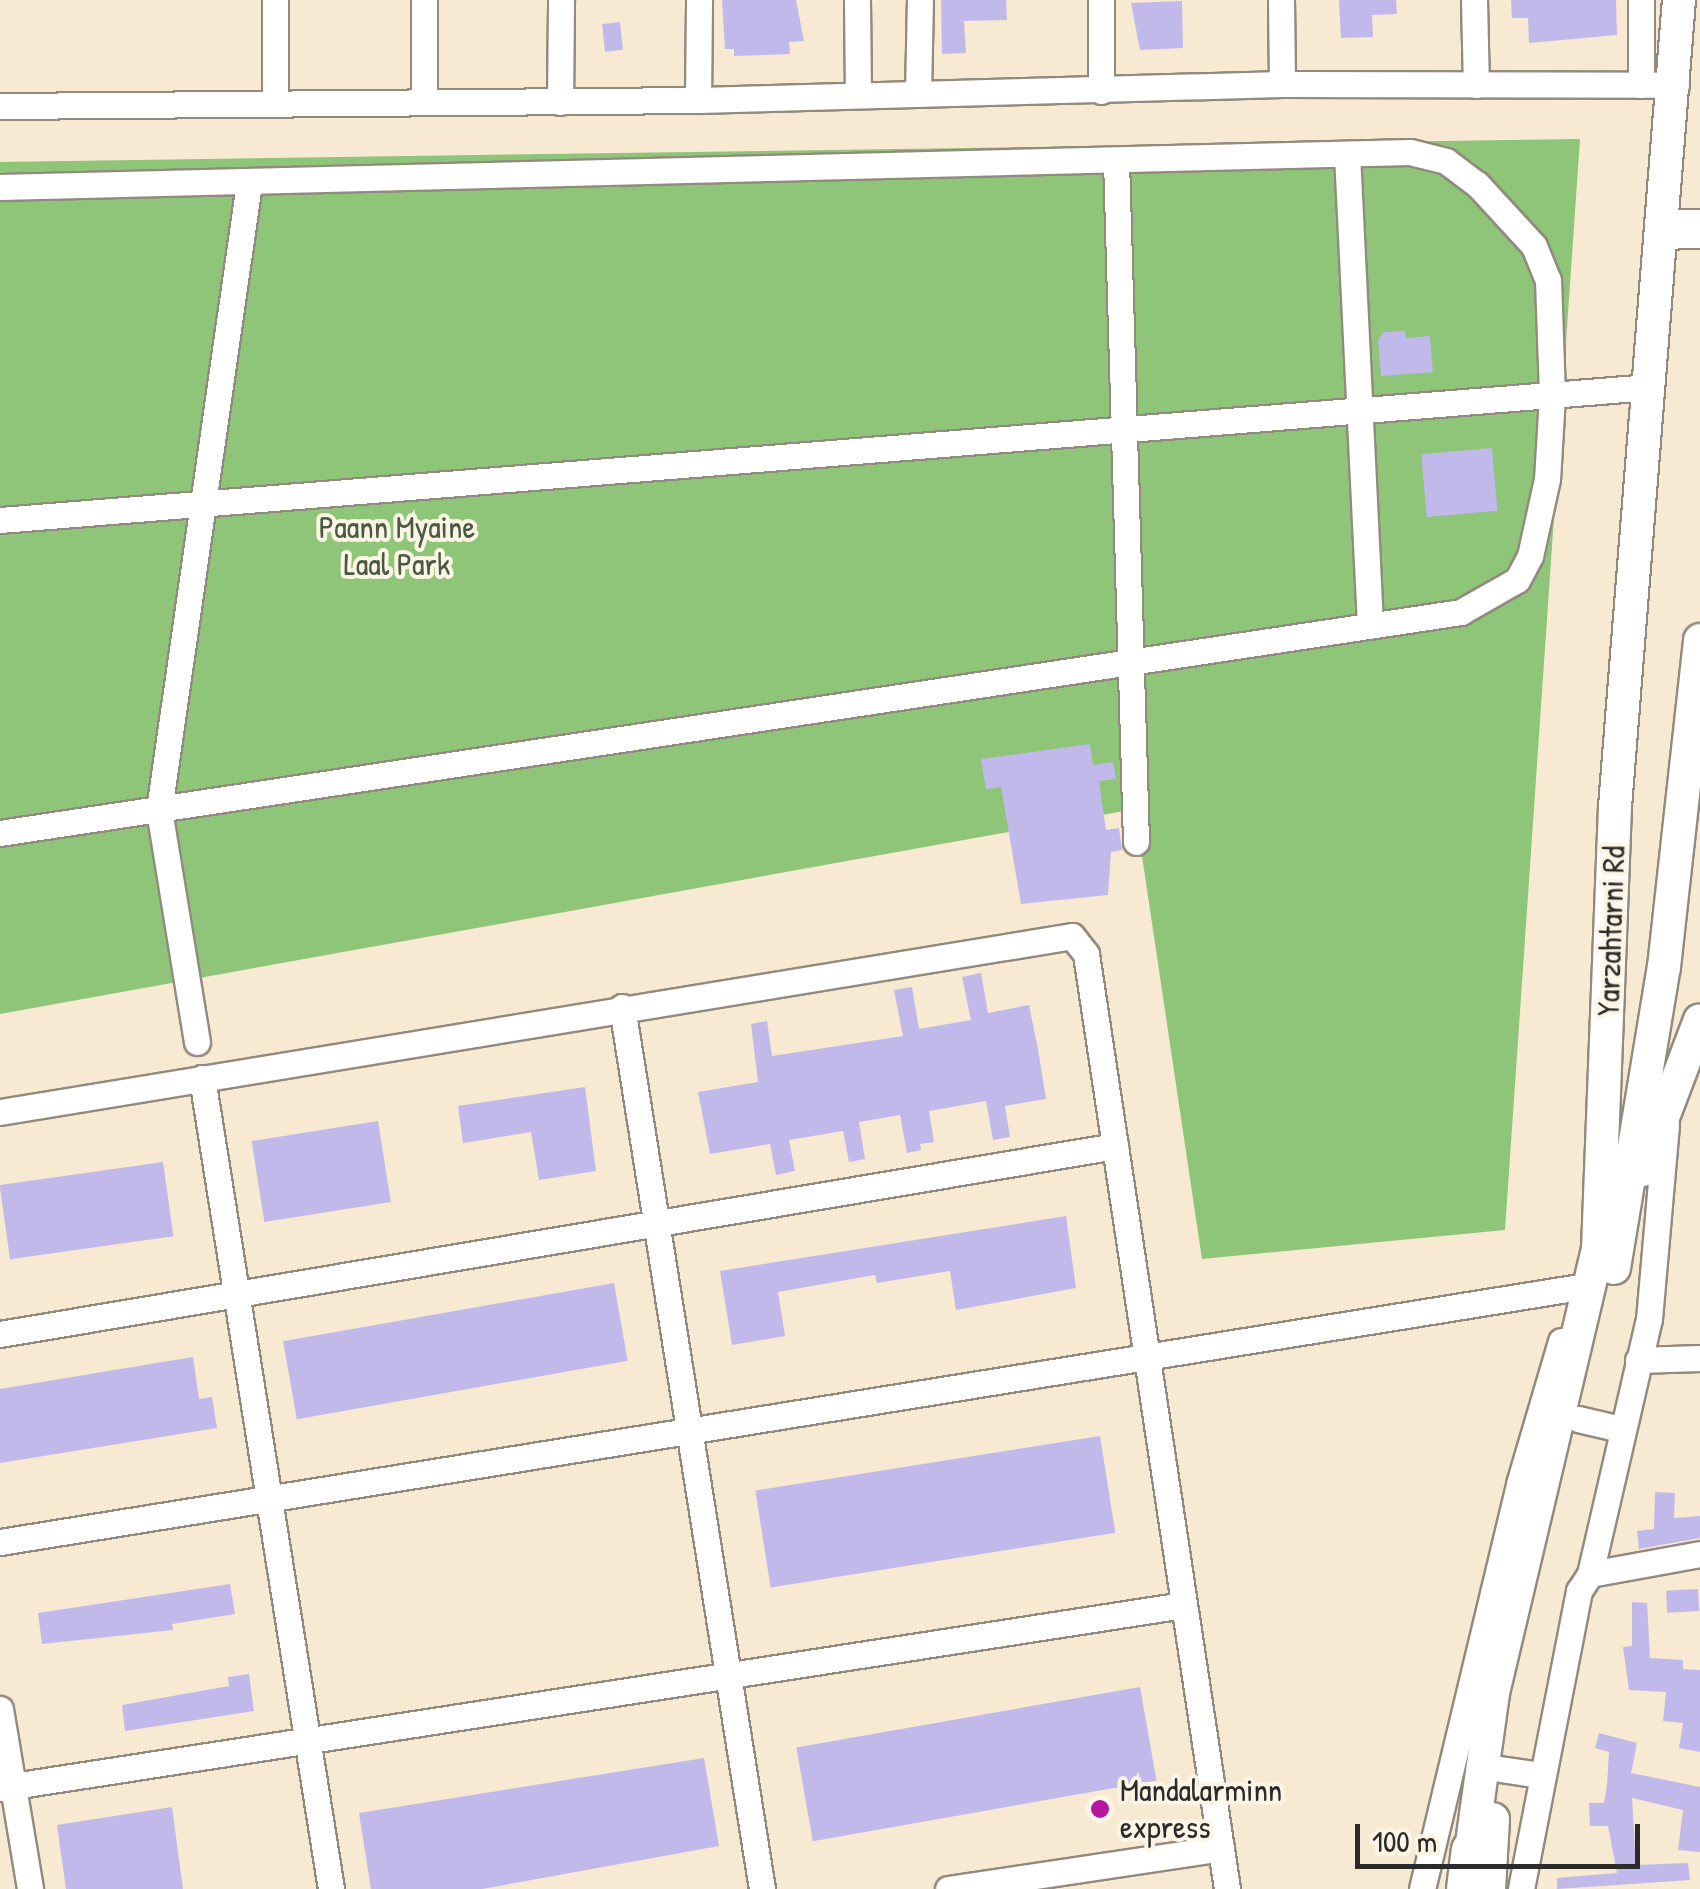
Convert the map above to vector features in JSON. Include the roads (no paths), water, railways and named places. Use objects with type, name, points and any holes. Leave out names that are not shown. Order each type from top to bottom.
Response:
[{"type":"highway","points":[[1468,1889],[1470,1850]]},
{"type":"main road","name":"Yarzahtarni Rd","points":[[1470,1850],[1494,1694],[1598,1249],[1616,807],[1650,387],[1682,230],[1676,85],[1680,0]]},
{"type":"main road","name":"Yarzahtarni Rd","points":[[1489,1889],[1500,1769],[1624,1213],[1696,754],[1700,640]]},
{"type":"main road","points":[[1598,1249],[1624,1213],[1699,1029]]},
{"type":"street","points":[[275,0],[275,102]]},
{"type":"street","points":[[424,0],[424,102]]},
{"type":"street","points":[[560,0],[560,102]]},
{"type":"street","points":[[698,100],[699,0]]},
{"type":"street","points":[[857,0],[858,93]]},
{"type":"street","points":[[918,94],[920,0]]},
{"type":"street","points":[[1101,0],[1101,92]]},
{"type":"street","points":[[1281,0],[1282,84]]},
{"type":"street","points":[[1474,0],[1476,85]]},
{"type":"street","points":[[1641,0],[1642,85]]},
{"type":"street","points":[[0,106],[698,100],[858,93],[1101,92],[1282,84],[1676,85]]},
{"type":"street","points":[[0,187],[1410,152],[1446,161],[1477,184],[1534,246],[1548,280],[1552,396],[1541,515],[1517,580],[1461,612],[0,833]]},
{"type":"street","points":[[1347,154],[1370,626]]},
{"type":"street","points":[[1116,160],[1127,430],[1136,842]]},
{"type":"street","points":[[197,1042],[159,810],[198,505],[249,183]]},
{"type":"street","points":[[0,520],[1650,387]]},
{"type":"street","points":[[0,1112],[1072,936],[1086,954],[1150,1352],[1226,1889]]},
{"type":"street","points":[[622,1007],[762,1889]]},
{"type":"street","points":[[202,1078],[330,1889]]},
{"type":"street","points":[[1522,1889],[1540,1774],[1580,1591],[1590,1574],[1660,1245],[1666,1115]]},
{"type":"street","points":[[0,1334],[236,1298],[1115,1146]]},
{"type":"street","points":[[1422,1889],[1519,1484],[1579,1287],[1598,1249]]},
{"type":"street","points":[[0,1542],[1150,1352],[1579,1287]]},
{"type":"street","points":[[1638,1360],[1700,1358]]},
{"type":"street","points":[[1578,1419],[1621,1429]]},
{"type":"street","points":[[1590,1574],[1700,1554]]},
{"type":"street","points":[[6,1787],[1183,1605]]},
{"type":"street","points":[[0,1709],[6,1787],[30,1889]]},
{"type":"street","points":[[1500,1769],[1540,1774]]},
{"type":"street","points":[[948,1889],[1220,1848]]},
{"type":"place","name":"Mandalarminn express","points":[[1100,1809]]},
{"type":"park label","name":"Paann Myaine Laal Park","points":[[397,546]]}]
